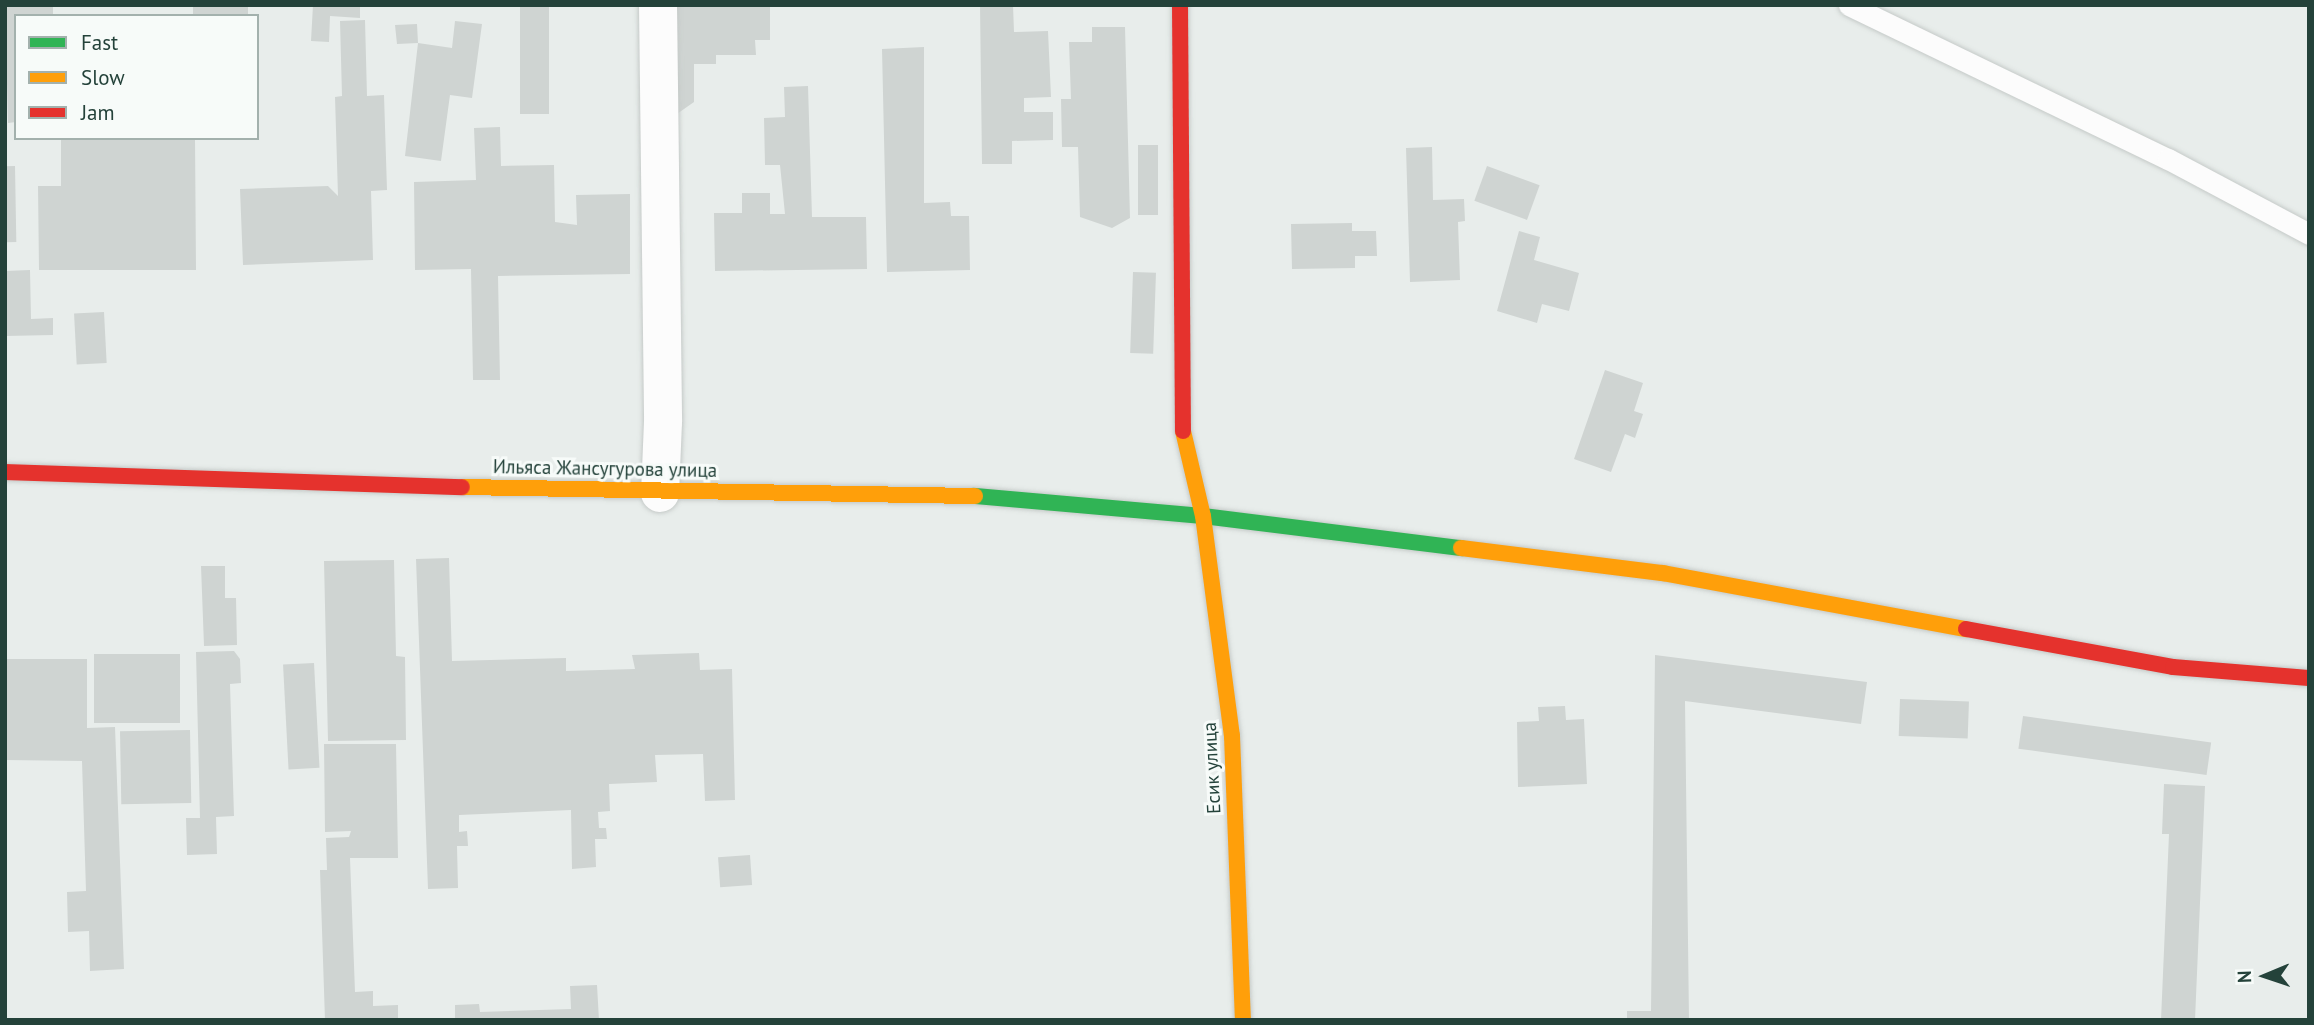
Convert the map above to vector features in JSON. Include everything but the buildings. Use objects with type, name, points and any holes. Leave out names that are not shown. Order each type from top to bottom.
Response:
[{"type":"street","points":[[658,5],[663,422],[660,494]]},
{"type":"street","name":"Есик улица","points":[[1180,5],[1181,421],[1203,516],[1233,736],[1243,1020]]},
{"type":"street","name":"Ильяса Жансугурова улица","points":[[5,472],[660,494],[950,494],[1203,516],[1663,573],[2173,667],[2309,678]]},
{"type":"lane","points":[[1849,5],[2168,159],[2309,234]]},
{"type":"traffic: fast","points":[[975,496],[1203,516],[1461,548]]},
{"type":"traffic: slow","points":[[1183,431],[1203,516],[1232,736],[1243,1020]]},
{"type":"traffic: slow","points":[[462,487],[975,496]]},
{"type":"traffic: slow","points":[[1461,548],[1663,573],[1966,629]]},
{"type":"traffic: jam","points":[[1180,5],[1183,431]]},
{"type":"traffic: jam","points":[[5,472],[462,487]]},
{"type":"traffic: jam","points":[[1966,629],[2173,667],[2309,678]]}]
